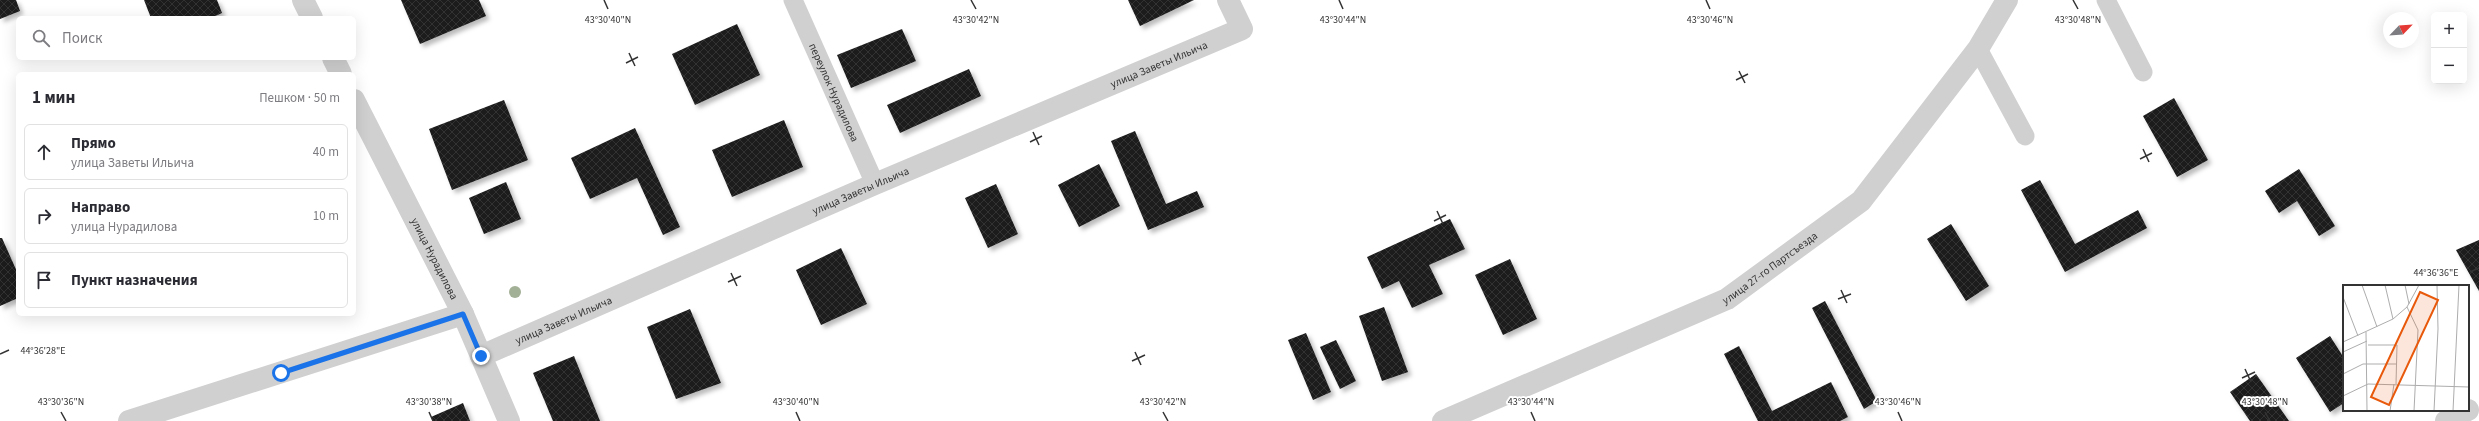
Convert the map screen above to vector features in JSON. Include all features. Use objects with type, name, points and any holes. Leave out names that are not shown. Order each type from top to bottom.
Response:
[{"type":"street","points":[[303,0],[311,16]]},
{"type":"street","name":"улица Заветы Ильича","points":[[481,356],[875,184],[1242,29],[1228,0]]},
{"type":"street","name":"улица 27-го Партсъезда","points":[[1443,421],[1727,299],[1861,201],[1978,49],[2007,0]]},
{"type":"street","points":[[334,60],[340,72]]},
{"type":"street","name":"улица Нурадилова","points":[[356,104],[463,314],[509,421]]},
{"type":"street","points":[[129,421],[463,314]]},
{"type":"street","points":[[2469,409],[2479,404]]},
{"type":"street","points":[[2446,421],[2466,411]]},
{"type":"lane","name":"переулок Нурадилова","points":[[793,0],[875,184]]},
{"type":"lane","points":[[2106,0],[2143,72]]},
{"type":"lane","points":[[1978,49],[2025,136]]},
{"type":"building","points":[[0,0],[16,0],[20,11],[0,19]]},
{"type":"building","points":[[144,0],[217,0],[222,13],[215,16],[150,16]]},
{"type":"building","points":[[401,0],[479,0],[486,16],[420,44]]},
{"type":"building","points":[[1128,0],[1194,0],[1140,26]]},
{"type":"building","points":[[737,24],[760,75],[695,105],[672,54]]},
{"type":"building","points":[[902,29],[916,61],[851,88],[837,55]]},
{"type":"building","points":[[969,69],[981,96],[900,133],[887,105]]},
{"type":"building","points":[[2174,98],[2208,160],[2177,177],[2143,116]]},
{"type":"building","points":[[504,100],[528,160],[452,190],[429,129]]},
{"type":"building","points":[[784,120],[803,167],[732,197],[712,150]]},
{"type":"building","points":[[635,128],[680,227],[663,235],[637,178],[590,199],[571,158]]},
{"type":"building","points":[[1135,131],[1166,204],[1197,191],[1204,207],[1148,230],[1111,141]]},
{"type":"building","points":[[1099,164],[1120,206],[1079,227],[1058,185]]},
{"type":"building","points":[[2299,169],[2335,226],[2319,236],[2297,201],[2279,213],[2265,191]]},
{"type":"building","points":[[2040,180],[2075,244],[2138,210],[2147,228],[2065,272],[2021,190]]},
{"type":"building","points":[[506,182],[521,219],[484,234],[469,198]]},
{"type":"building","points":[[996,184],[1018,234],[988,248],[965,198]]},
{"type":"building","points":[[1450,219],[1465,249],[1429,265],[1443,294],[1412,308],[1399,281],[1382,289],[1367,257]]},
{"type":"building","points":[[1951,224],[1989,286],[1966,301],[1927,239]]},
{"type":"building","points":[[0,238],[2,238],[16,270],[16,299],[0,306]]},
{"type":"building","points":[[2479,240],[2479,291],[2456,250]]},
{"type":"building","points":[[841,248],[867,304],[821,325],[796,270]]},
{"type":"building","points":[[1510,259],[1537,319],[1503,335],[1475,275]]},
{"type":"building","points":[[1825,301],[1877,401],[1864,409],[1812,308]]},
{"type":"building","points":[[1384,307],[1408,372],[1382,381],[1359,316]]},
{"type":"building","points":[[690,309],[721,383],[676,399],[647,327]]},
{"type":"building","points":[[1306,333],[1331,392],[1313,400],[1288,340]]},
{"type":"building","points":[[2330,336],[2343,356],[2343,404],[2330,412],[2296,358]]},
{"type":"building","points":[[1336,340],[1356,381],[1340,389],[1320,347]]},
{"type":"building","points":[[1739,346],[1772,411],[1831,382],[1848,417],[1840,421],[1758,421],[1724,354]]},
{"type":"building","points":[[574,356],[600,421],[553,421],[533,373]]},
{"type":"building","points":[[2256,374],[2289,421],[2250,421],[2230,392]]},
{"type":"building","points":[[463,403],[470,421],[433,421],[431,417]]},
{"type":"route","points":[[281,373],[463,314],[481,356]]}]
